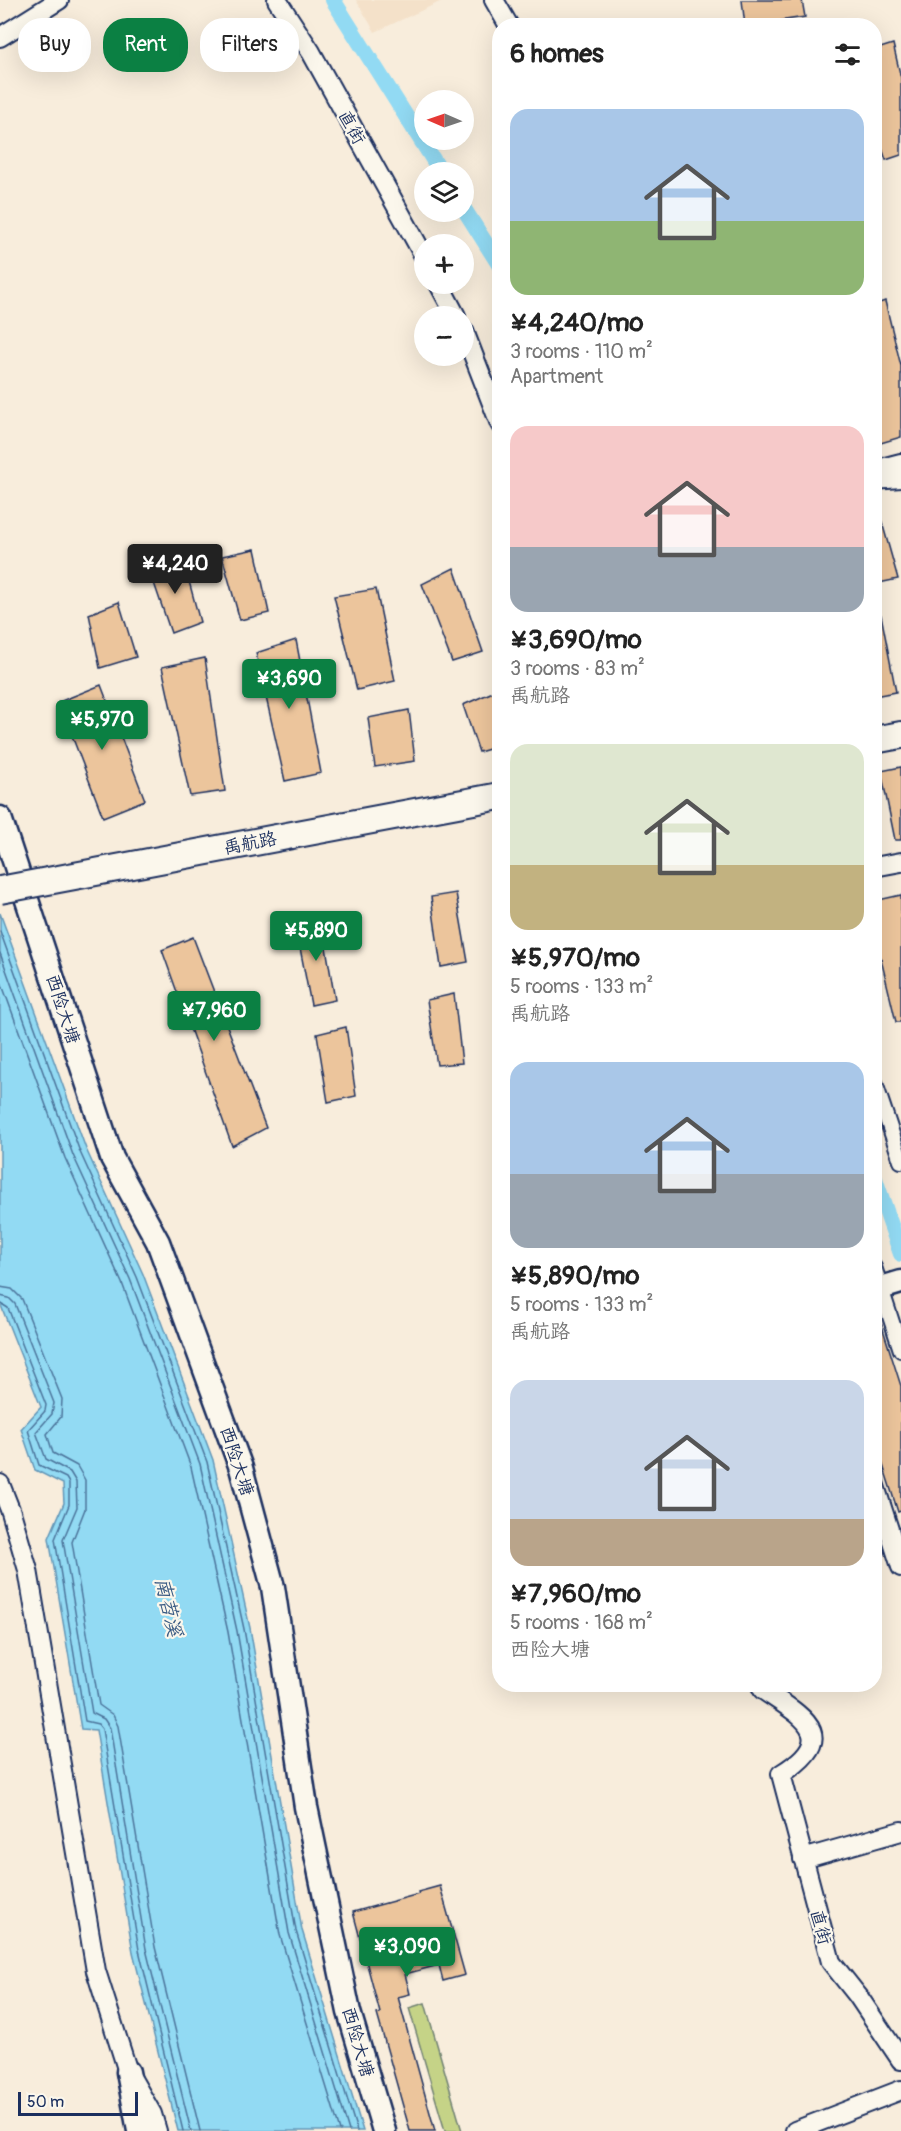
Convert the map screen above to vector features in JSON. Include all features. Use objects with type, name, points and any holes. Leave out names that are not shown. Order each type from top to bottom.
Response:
[{"type":"main road","points":[[882,724],[901,720]]},
{"type":"main road","points":[[882,739],[901,735]]},
{"type":"main road","name":"禹航路","points":[[0,890],[492,798]]},
{"type":"main road","points":[[0,904],[492,812]]},
{"type":"street","points":[[0,37],[59,0]]},
{"type":"street","name":"直街","points":[[277,0],[311,52],[414,238]]},
{"type":"street","points":[[494,0],[504,18]]},
{"type":"street","points":[[474,357],[492,403]]},
{"type":"street","points":[[882,468],[901,463]]},
{"type":"street","points":[[882,479],[901,478]]},
{"type":"street","name":"西险大塘","points":[[0,818],[112,1158],[158,1242],[241,1468],[273,1587],[306,1807],[349,2013],[384,2131]]},
{"type":"street","points":[[882,865],[901,861]]},
{"type":"street","points":[[882,1104],[901,1161]]},
{"type":"street","points":[[885,1279],[901,1350]]},
{"type":"street","points":[[0,1484],[28,1570],[96,1971],[128,2072],[139,2131]]},
{"type":"street","points":[[882,1508],[901,1568]]},
{"type":"street","name":"直街","points":[[766,1692],[797,1712],[811,1730],[813,1742],[809,1749],[802,1759],[781,1774],[831,1962],[858,1996],[901,2060]]},
{"type":"street","points":[[803,1858],[901,1831]]},
{"type":"street","points":[[128,2072],[152,2114],[157,2131]]},
{"type":"street","points":[[795,2131],[901,2090]]},
{"type":"shaded area","points":[[356,0],[444,0],[375,32]]},
{"type":"green space","points":[[425,2003],[462,2131],[445,2131],[409,2008]]},
{"type":"water","name":"南苕溪","points":[[0,913],[86,1149],[143,1274],[213,1460],[250,1628],[302,1930],[363,2131],[178,2131],[133,1952],[96,1730],[81,1729],[49,1538],[64,1503],[63,1484],[35,1470],[21,1429],[41,1407],[0,1303]]},
{"type":"building","points":[[742,0],[802,0],[805,17],[798,18],[744,18]]},
{"type":"building","points":[[893,44],[901,78],[901,155],[886,160],[882,148],[882,47]]},
{"type":"building","points":[[885,301],[901,366],[901,437],[882,443],[882,302]]},
{"type":"building","points":[[882,522],[898,579],[882,582]]},
{"type":"building","points":[[255,549],[269,613],[240,620],[222,556]]},
{"type":"building","points":[[183,559],[200,622],[171,633],[149,568]]},
{"type":"building","points":[[454,568],[483,652],[452,662],[422,584]]},
{"type":"building","points":[[376,589],[395,681],[357,690],[334,596]]},
{"type":"building","points":[[119,602],[136,657],[100,668],[89,614]]},
{"type":"building","points":[[882,620],[896,692],[882,695]]},
{"type":"building","points":[[296,640],[321,773],[285,781],[256,653]]},
{"type":"building","points":[[205,658],[225,791],[190,796],[162,667]]},
{"type":"building","points":[[101,685],[145,800],[103,817],[59,702]]},
{"type":"building","points":[[492,692],[492,748],[479,752],[463,705]]},
{"type":"building","points":[[409,710],[415,761],[375,767],[368,718]]},
{"type":"building","points":[[901,767],[901,840],[895,840],[882,771]]},
{"type":"building","points":[[456,893],[468,962],[441,967],[431,897]]},
{"type":"building","points":[[901,895],[901,1022],[896,1022],[882,963],[882,899]]},
{"type":"building","points":[[321,918],[335,1000],[311,1005],[296,927]]},
{"type":"building","points":[[193,937],[266,1128],[232,1146],[162,950]]},
{"type":"building","points":[[454,994],[462,1063],[437,1065],[427,1000]]},
{"type":"building","points":[[346,1027],[356,1096],[328,1102],[317,1034]]},
{"type":"building","points":[[882,1326],[901,1386],[901,1511],[898,1512],[882,1462]]},
{"type":"building","points":[[440,1886],[465,1975],[443,1981],[439,1965],[405,1974],[410,1994],[398,1997],[435,2131],[410,2131],[377,2014],[380,2013],[353,1912]]},
{"type":"waterway","points":[[333,0],[435,162]]},
{"type":"waterway","points":[[472,222],[492,253]]},
{"type":"waterway","points":[[882,1199],[901,1254]]}]
